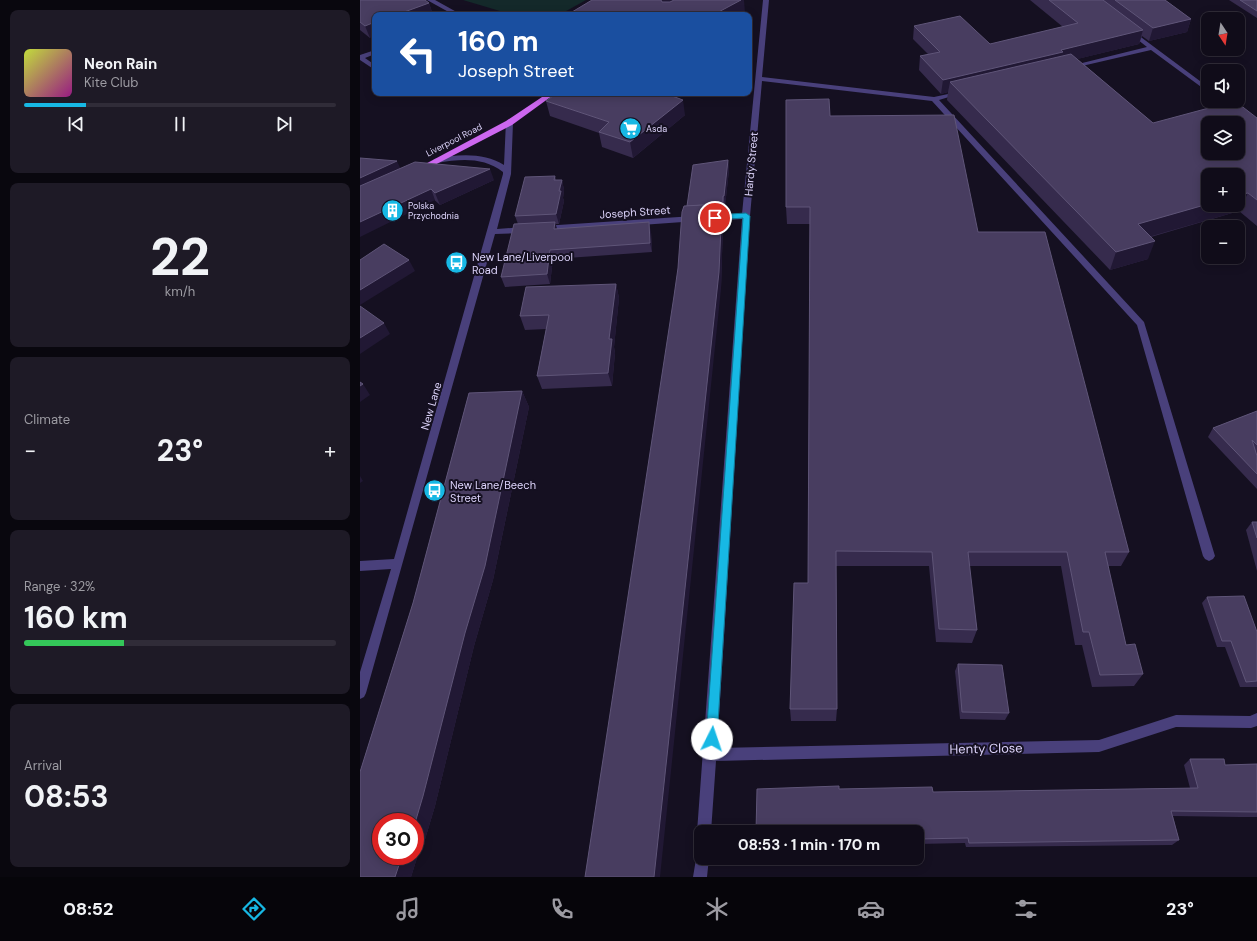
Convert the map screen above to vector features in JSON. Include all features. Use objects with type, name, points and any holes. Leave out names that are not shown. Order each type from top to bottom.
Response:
[{"type":"main road","name":"Liverpool Road","points":[[416,171],[509,123],[549,96]]},
{"type":"street","points":[[430,0],[453,12]]},
{"type":"street","name":"Hardy Street","points":[[705,825],[746,216],[766,0]]},
{"type":"street","points":[[1126,29],[1201,85]]},
{"type":"street","points":[[1063,68],[1151,48]]},
{"type":"street","points":[[360,57],[372,53]]},
{"type":"street","points":[[360,57],[372,66]]},
{"type":"street","points":[[758,79],[934,99],[964,92]]},
{"type":"street","points":[[934,99],[1141,324],[1208,556]]},
{"type":"street","points":[[1233,108],[1255,124]]},
{"type":"street","name":"New Lane","points":[[360,693],[492,232],[507,171],[509,152],[509,123]]},
{"type":"street","points":[[437,161],[469,157],[483,158],[500,165],[507,171]]},
{"type":"street","name":"Joseph Street","points":[[492,232],[746,216]]},
{"type":"street","points":[[360,566],[398,564]]},
{"type":"street","name":"Henty Close","points":[[710,755],[1099,746],[1176,721],[1251,722],[1257,719]]},
{"type":"street","points":[[700,875],[701,865]]},
{"type":"green space","points":[[463,0],[586,0],[564,12],[503,12]]},
{"type":"building","points":[[360,0],[425,0],[429,3],[404,12],[372,12],[372,23],[365,26],[360,22]]},
{"type":"building","points":[[592,0],[661,0],[662,2],[670,2],[674,0],[741,0],[719,12],[572,12]]},
{"type":"building","points":[[1049,0],[1103,0],[1143,30],[1061,50],[1063,52],[943,80],[920,56],[940,52],[914,26],[960,16],[990,44],[1078,23]]},
{"type":"building","points":[[1115,0],[1165,0],[1191,19],[1153,28]]},
{"type":"building","points":[[1240,0],[1257,0],[1257,11]]},
{"type":"building","points":[[1071,54],[1153,123],[1209,108],[1244,108],[1257,118],[1257,200],[1248,193],[1245,194],[1245,168],[1201,168],[1201,206],[1138,224],[1155,241],[1116,252],[950,82]]},
{"type":"building","points":[[553,96],[672,96],[683,100],[630,142],[599,132],[609,122],[546,101]]},
{"type":"building","points":[[829,99],[830,116],[954,115],[978,232],[1045,232],[1129,552],[1105,552],[1126,645],[1135,644],[1143,674],[1100,675],[1089,632],[1083,632],[1067,552],[968,552],[977,630],[939,629],[932,552],[836,551],[837,709],[790,709],[794,583],[808,583],[810,207],[786,207],[786,100]]},
{"type":"building","points":[[360,158],[397,161],[360,178]]},
{"type":"building","points":[[728,160],[723,204],[687,206],[693,165]]},
{"type":"building","points":[[415,162],[490,169],[435,193],[431,189],[360,222],[360,186]]},
{"type":"building","points":[[555,176],[554,180],[562,180],[556,214],[515,216],[525,177]]},
{"type":"building","points":[[722,204],[719,272],[654,877],[585,877],[674,296],[678,268],[682,212],[684,206]]},
{"type":"building","points":[[555,222],[554,229],[649,222],[650,243],[550,250],[547,274],[501,277],[514,224]]},
{"type":"building","points":[[384,244],[409,260],[360,290],[360,260]]},
{"type":"building","points":[[616,284],[609,339],[612,339],[608,373],[537,376],[549,315],[520,316],[526,287]]},
{"type":"building","points":[[360,306],[384,323],[360,338]]},
{"type":"building","points":[[522,391],[485,566],[465,633],[418,813],[372,813],[372,865],[399,865],[395,877],[360,877],[360,772],[413,603],[469,393]]},
{"type":"building","points":[[1257,411],[1257,445],[1252,440],[1257,456],[1257,474],[1213,428]]},
{"type":"building","points":[[1252,522],[1257,522],[1257,538]]},
{"type":"building","points":[[1244,596],[1257,632],[1257,681],[1246,682],[1231,641],[1222,641],[1207,597]]},
{"type":"building","points":[[958,664],[1002,665],[1009,713],[962,712]]},
{"type":"building","points":[[1190,759],[1224,759],[1225,765],[1257,764],[1257,812],[1171,811],[1179,840],[969,843],[968,838],[924,839],[924,825],[756,825],[757,789],[839,786],[839,789],[932,787],[933,792],[1198,788]]},
{"type":"place","name":"Asda","points":[[630,129]]},
{"type":"place","name":"Polska Przychodnia","points":[[393,211]]},
{"type":"place","name":"New Lane/Liverpool Road","points":[[456,263]]},
{"type":"place","name":"New Lane/Beech Street","points":[[435,491]]},
{"type":"route","points":[[712,739],[746,216],[715,218]]}]
